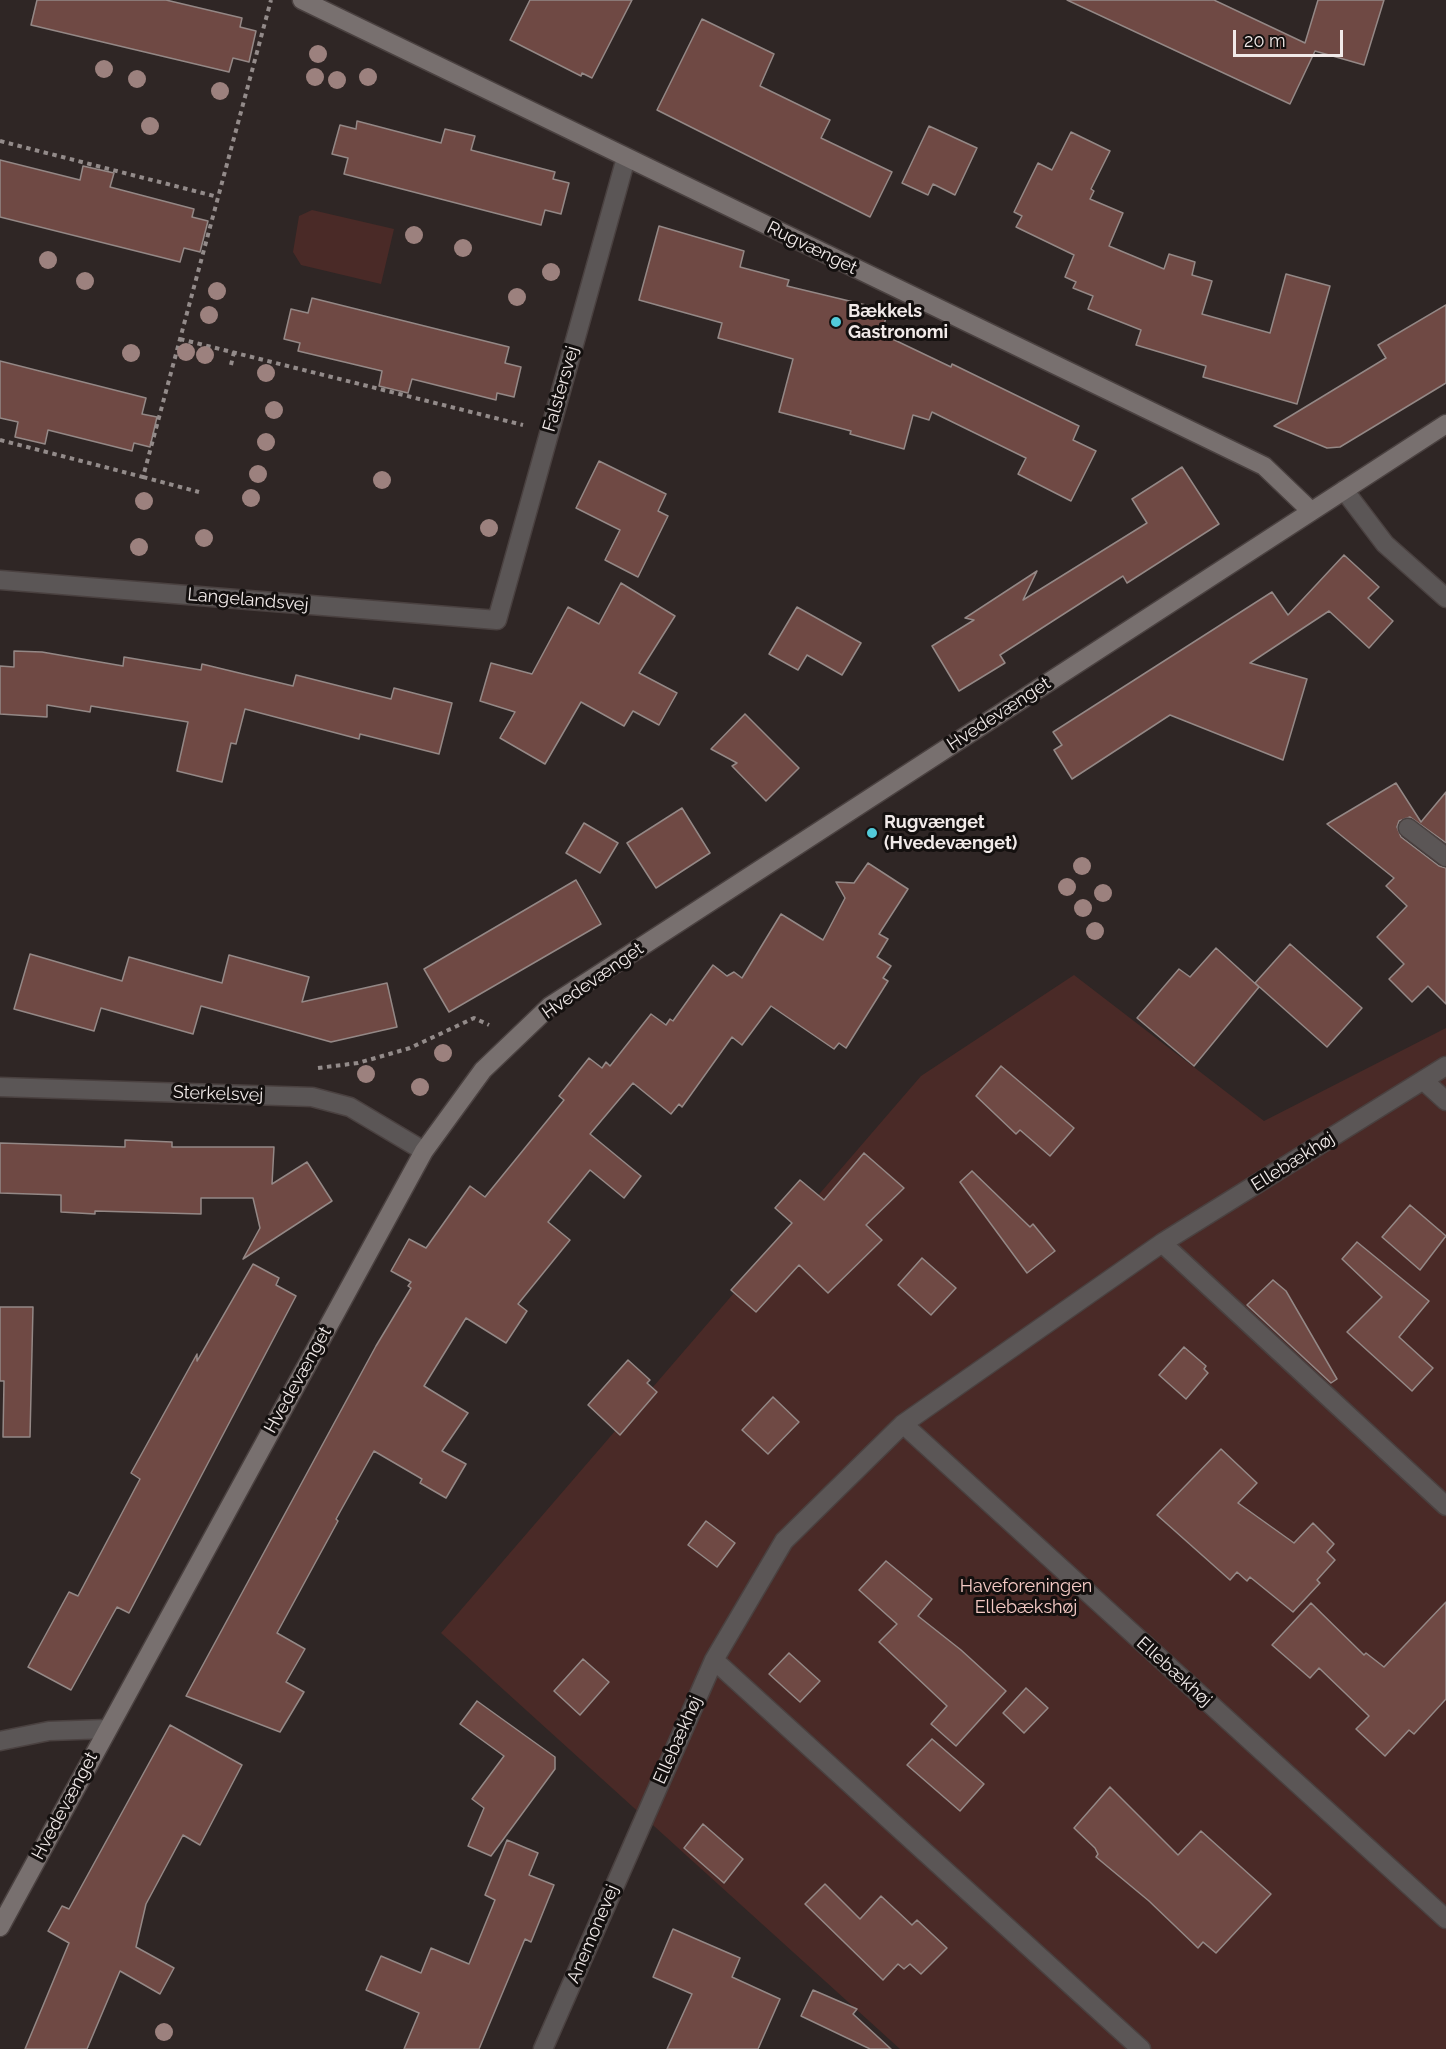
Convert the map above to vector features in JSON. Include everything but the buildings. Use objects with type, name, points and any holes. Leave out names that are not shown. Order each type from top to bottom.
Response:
[{"type":"street","name":"Rugvænget","points":[[302,0],[1264,466],[1311,511]]},
{"type":"street","name":"Falstersvej","points":[[497,620],[626,158]]},
{"type":"street","name":"Hvedevænget","points":[[0,1927],[424,1151],[483,1070],[550,1006],[1446,424]]},
{"type":"street","points":[[1344,490],[1385,544],[1446,598]]},
{"type":"street","name":"Langelandsvej","points":[[0,580],[497,620]]},
{"type":"street","points":[[1408,828],[1446,857]]},
{"type":"street","name":"Ellebækhøj","points":[[643,1819],[714,1660],[784,1541],[903,1424],[1162,1243],[1446,1066]]},
{"type":"street","points":[[1424,1081],[1446,1101]]},
{"type":"street","name":"Sterkelsvej","points":[[0,1087],[312,1097],[350,1107],[424,1151]]},
{"type":"street","points":[[1162,1243],[1446,1506]]},
{"type":"street","name":"Ellebækhøj","points":[[903,1424],[1446,1919]]},
{"type":"street","points":[[714,1660],[1141,2049]]},
{"type":"street","points":[[0,1741],[50,1731],[107,1729]]},
{"type":"street","name":"Anemonevej","points":[[543,2049],[643,1819]]},
{"type":"path","points":[[143,477],[271,0]]},
{"type":"path","points":[[0,141],[218,197]]},
{"type":"path","points":[[180,339],[549,432]]},
{"type":"path","points":[[231,365],[234,352]]},
{"type":"path","points":[[0,441],[199,492]]},
{"type":"path","points":[[308,1069],[358,1063],[410,1048],[474,1018],[518,1038]]},
{"type":"green space","points":[[312,210],[394,229],[381,284],[301,265],[293,252],[299,216]]},
{"type":"green space","name":"Haveforeningen Ellebækshøj","points":[[1074,975],[1264,1121],[1446,1028],[1446,2049],[900,2049],[441,1633],[921,1076]]},
{"type":"place","name":"Bækkels Gastronomi","points":[[836,322]]},
{"type":"place","name":"Rugvænget (Hvedevænget)","points":[[872,833]]}]
